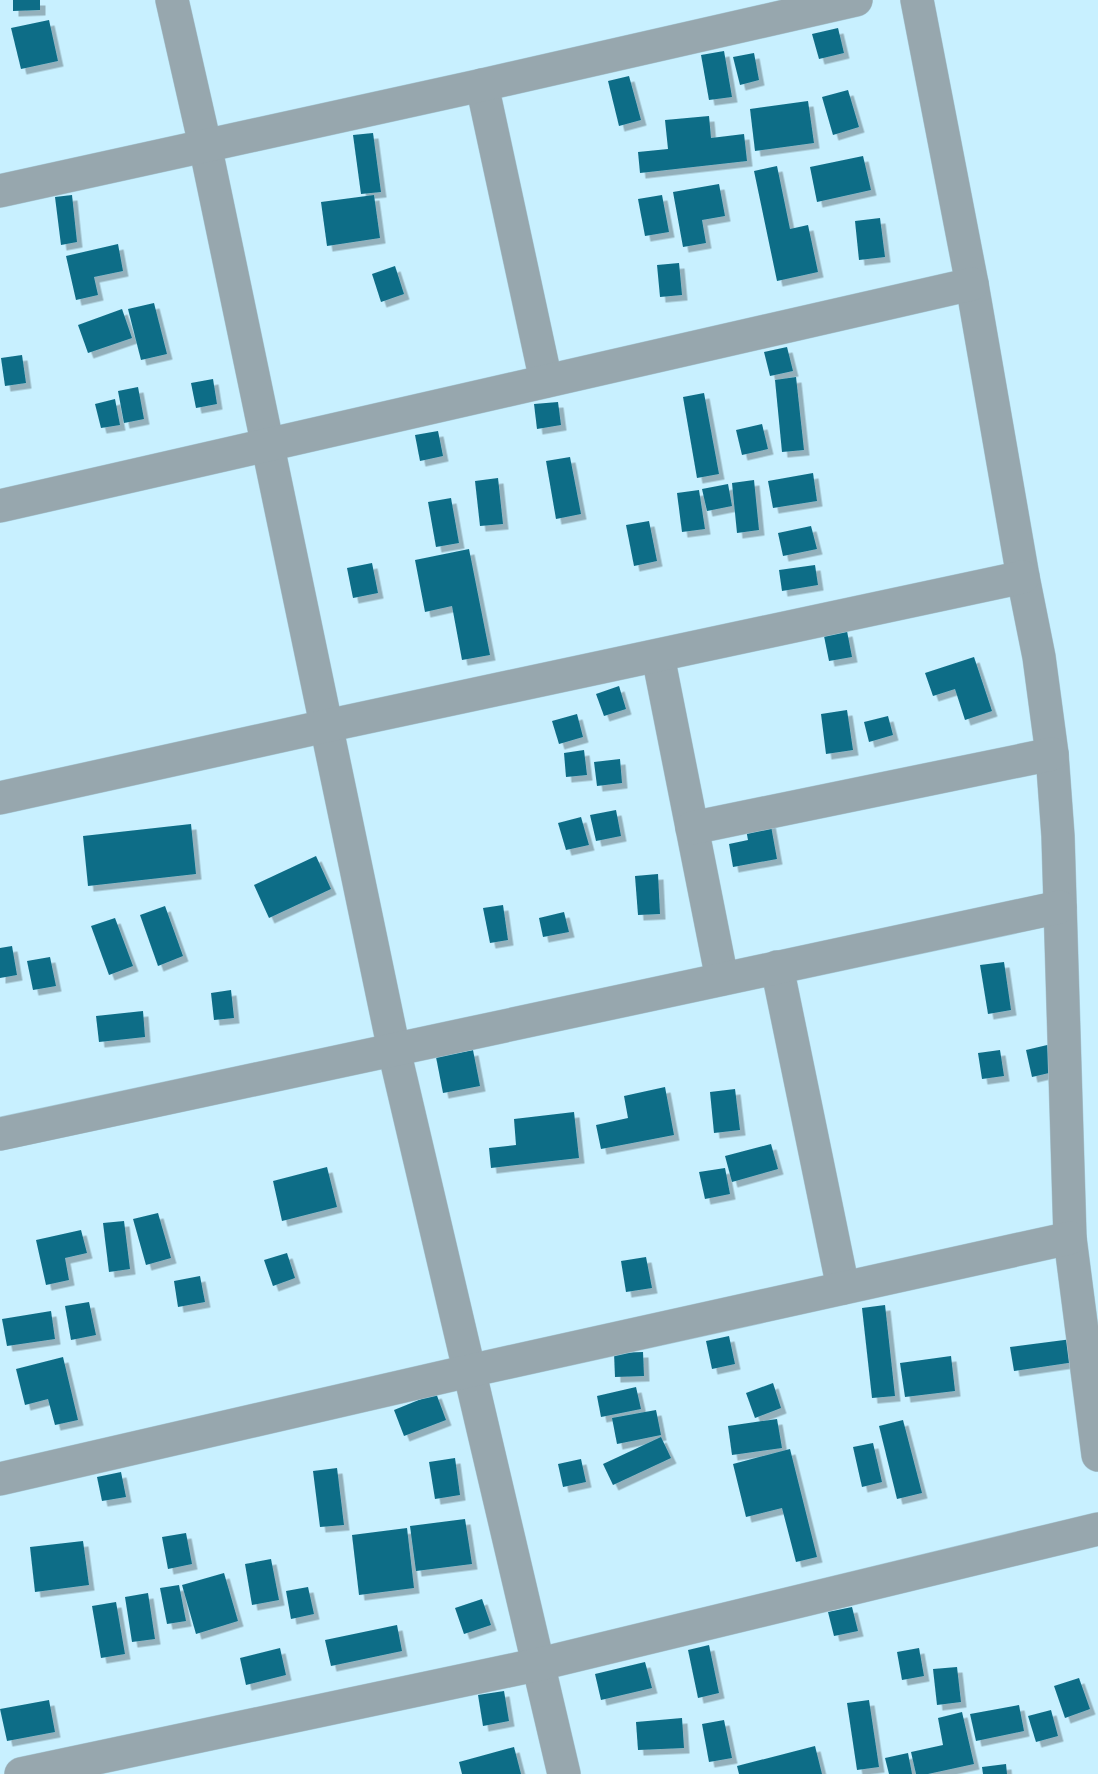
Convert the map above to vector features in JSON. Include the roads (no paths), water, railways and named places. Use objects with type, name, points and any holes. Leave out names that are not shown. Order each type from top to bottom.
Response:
[{"type":"street","points":[[172,0],[205,145],[394,1050],[564,1774]]},
{"type":"street","points":[[0,191],[856,0]]},
{"type":"street","points":[[917,0],[972,284],[1023,577],[1040,657],[1053,754],[1058,836],[1070,1238],[1098,1455]]},
{"type":"street","points":[[482,85],[546,381]]},
{"type":"street","points":[[0,506],[972,284]]},
{"type":"street","points":[[0,798],[1023,577]]},
{"type":"street","points":[[658,656],[722,979]]},
{"type":"street","points":[[692,828],[1053,754]]},
{"type":"street","points":[[0,1134],[1060,907]]},
{"type":"street","points":[[777,967],[843,1288]]},
{"type":"street","points":[[0,1479],[469,1371],[1070,1238]]},
{"type":"street","points":[[21,1774],[540,1664],[1098,1529]]}]
